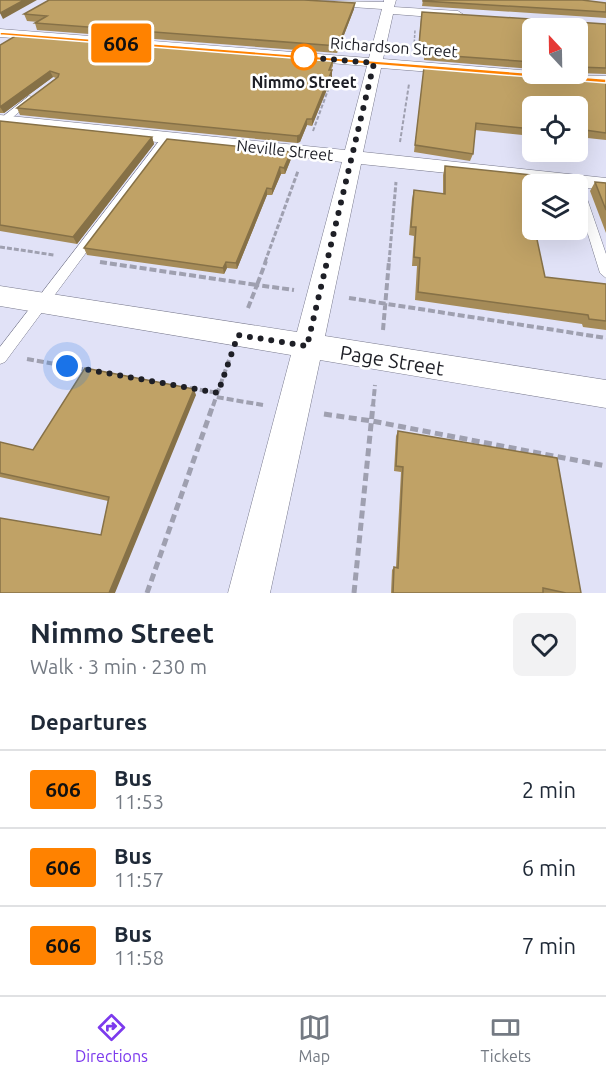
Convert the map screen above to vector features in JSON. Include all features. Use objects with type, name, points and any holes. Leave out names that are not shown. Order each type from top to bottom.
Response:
[{"type":"street","points":[[290,0],[388,6],[472,16]]},
{"type":"street","points":[[249,593],[388,6]]},
{"type":"street","points":[[0,28],[12,21]]},
{"type":"street","name":"Richardson Street","points":[[0,33],[606,81]]},
{"type":"street","name":"Neville Street","points":[[4,124],[305,152],[522,177]]},
{"type":"street","name":"Neville Street","points":[[588,184],[606,184]]},
{"type":"street","name":"Page Street","points":[[0,296],[606,394]]},
{"type":"lane","points":[[4,124],[38,94]]},
{"type":"lane","points":[[1,356],[166,138]]},
{"type":"lane","points":[[588,210],[600,239],[606,273]]},
{"type":"path","points":[[0,247],[257,285],[334,75]]},
{"type":"path","points":[[397,162],[409,81]]},
{"type":"path","points":[[385,304],[606,338]]},
{"type":"path","points":[[147,593],[238,335]]},
{"type":"path","points":[[1,356],[93,371]]},
{"type":"path","points":[[184,387],[292,410],[372,421],[606,466]]},
{"type":"building","points":[[0,0],[24,0],[0,13]]},
{"type":"building","points":[[49,0],[304,0],[355,3],[338,46],[35,23],[47,16],[24,14]]},
{"type":"building","points":[[582,0],[606,3],[606,12],[423,1]]},
{"type":"building","points":[[422,12],[522,19],[522,61],[425,54],[426,45],[419,45]]},
{"type":"building","points":[[588,23],[606,24],[606,68],[588,67]]},
{"type":"building","points":[[17,35],[333,60],[329,70],[332,70],[312,119],[307,119],[300,135],[297,136],[17,108],[58,77],[59,74],[50,71],[0,107],[0,45]]},
{"type":"building","points":[[424,67],[522,75],[522,84],[588,84],[588,80],[606,81],[606,133],[588,130],[588,96],[522,96],[522,128],[476,123],[473,154],[415,145]]},
{"type":"building","points":[[0,121],[152,137],[73,237],[0,225]]},
{"type":"building","points":[[167,139],[291,152],[284,168],[280,167],[272,189],[267,188],[236,263],[226,262],[223,268],[84,248]]},
{"type":"building","points":[[445,166],[522,174],[522,240],[537,240],[545,277],[606,284],[606,321],[589,319],[588,315],[418,292],[420,258],[414,257],[416,227],[411,227],[414,190],[445,194]]},
{"type":"building","points":[[595,182],[606,183],[606,210]]},
{"type":"building","points":[[85,368],[194,389],[109,593],[0,593],[0,518],[101,535],[109,497],[0,473],[0,442],[33,450]]},
{"type":"building","points":[[398,431],[557,458],[581,593],[566,593],[543,588],[543,593],[393,593],[394,567],[398,568],[403,467],[396,466]]},
{"type":"bus line","name":"606","points":[[0,33],[606,81]]},
{"type":"place","name":"Nimmo Street","points":[[304,57]]},
{"type":"route","points":[[67,366],[218,393],[238,335],[307,346],[374,63],[304,57]]}]
